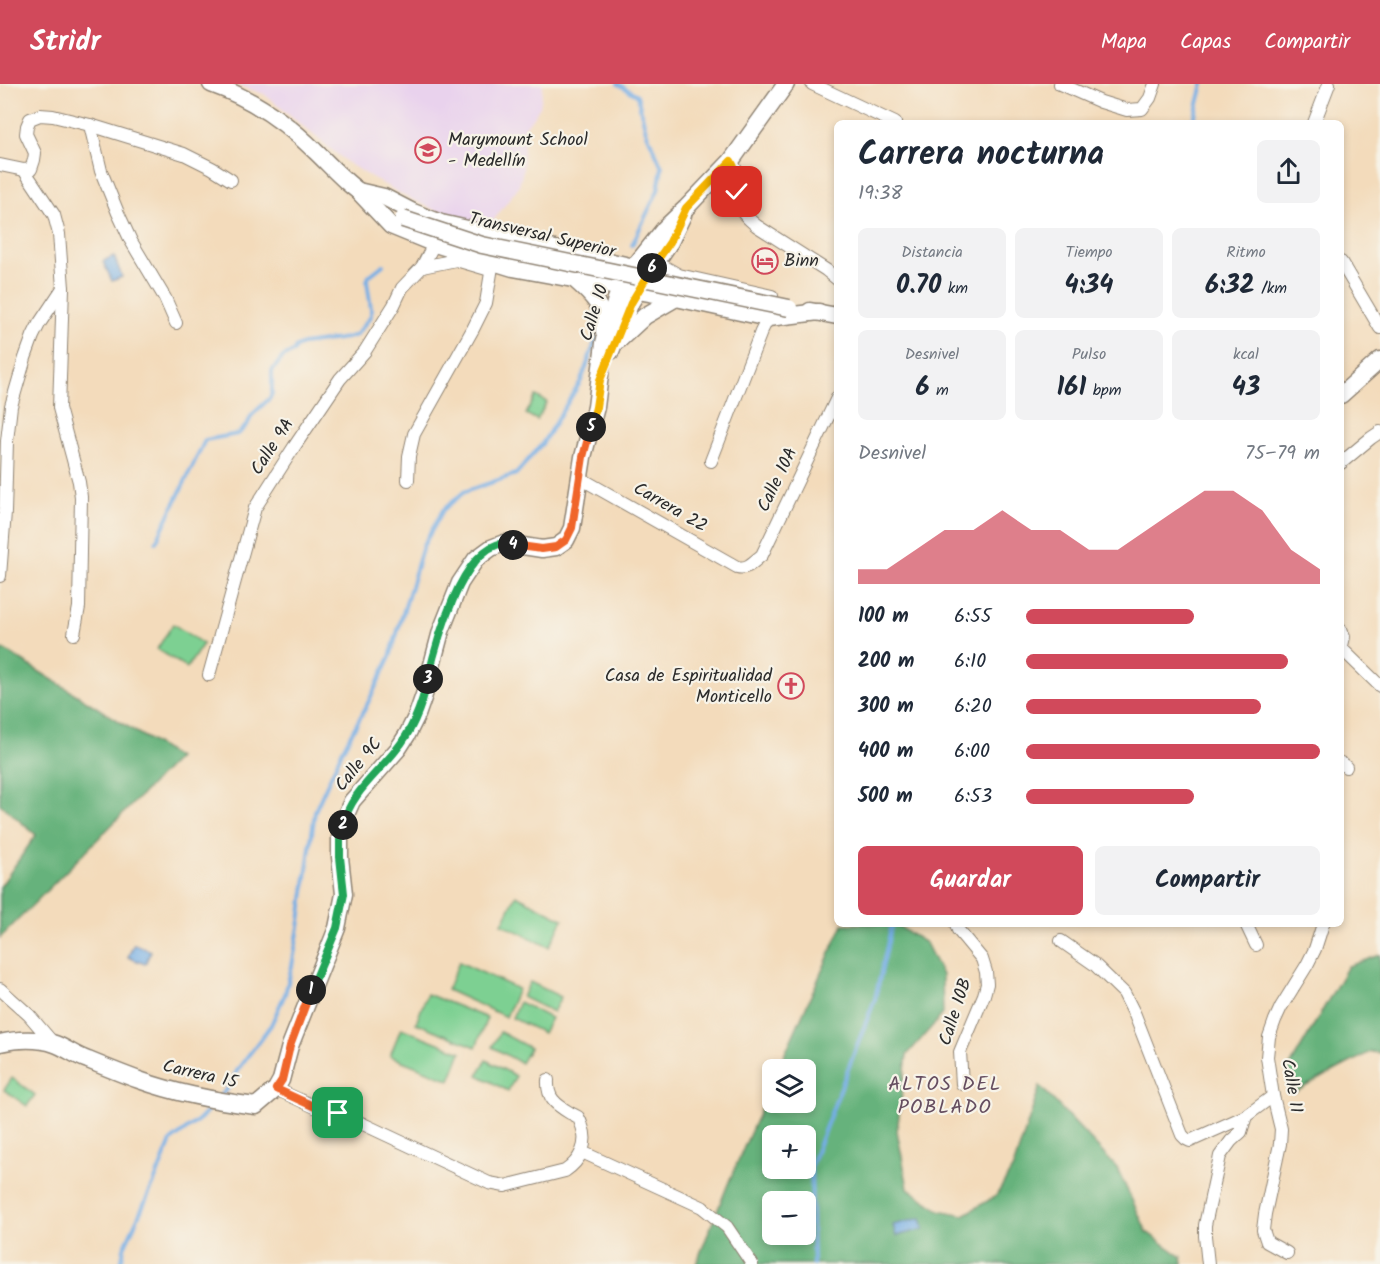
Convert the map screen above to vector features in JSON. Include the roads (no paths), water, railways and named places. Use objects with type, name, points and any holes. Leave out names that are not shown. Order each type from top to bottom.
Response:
[{"type":"main road","name":"Transversal Superior","points":[[211,84],[230,90],[276,117],[358,191],[403,219],[482,245],[788,304],[830,317]]},
{"type":"main road","name":"Calle 10","points":[[491,548],[504,543],[542,549],[556,547],[566,540],[572,528],[583,457],[609,344],[631,303],[629,290],[634,267],[665,228],[731,161],[786,84]]},
{"type":"main road","points":[[358,191],[384,198],[441,223],[496,253],[513,268],[742,312],[764,325],[830,317]]},
{"type":"main road","points":[[358,191],[391,226],[435,244],[496,253],[536,246],[634,267]]},
{"type":"main road","name":"Calle 10","points":[[629,290],[656,262],[670,242],[686,208]]},
{"type":"main road","points":[[575,280],[596,301],[601,311],[609,344],[645,316],[675,298]]},
{"type":"main road","points":[[1344,392],[1380,360]]},
{"type":"main road","name":"Calle 9C","points":[[276,1089],[282,1080],[290,1046],[337,928],[344,894],[340,857],[340,838],[344,819],[352,801],[398,749],[407,735],[424,696],[441,630],[460,583],[476,559],[491,548]]},
{"type":"main road","points":[[0,1043],[30,1040],[53,1043]]},
{"type":"main road","name":"Carrera 15","points":[[53,1043],[86,1060],[196,1097],[256,1106],[276,1089]]},
{"type":"street","points":[[812,84],[889,120]]},
{"type":"street","points":[[1060,84],[1101,102],[1127,110],[1142,109],[1150,98],[1155,84]]},
{"type":"street","points":[[1315,120],[1329,84]]},
{"type":"street","points":[[0,165],[24,170],[31,169],[35,153],[26,134],[27,126],[30,119],[40,115],[90,124],[184,154],[231,180]]},
{"type":"street","points":[[90,124],[101,171],[118,213],[131,242],[165,298],[176,323]]},
{"type":"street","points":[[731,161],[737,171],[739,181],[737,192],[741,209],[748,218],[834,277]]},
{"type":"street","points":[[24,170],[54,215],[59,234],[63,288],[59,408],[81,497],[79,607],[74,634]]},
{"type":"street","name":"Calle 9A","points":[[209,675],[255,508],[340,379],[365,351],[402,288],[422,267],[435,244],[441,223]]},
{"type":"street","points":[[408,480],[409,456],[414,434],[486,303],[496,253],[422,267]]},
{"type":"street","points":[[656,262],[679,275],[788,304]]},
{"type":"street","points":[[1344,267],[1380,328]]},
{"type":"street","points":[[0,576],[11,406],[33,336],[63,288]]},
{"type":"street","points":[[711,461],[764,325]]},
{"type":"street","name":"Calle 10A","points":[[742,569],[762,555],[834,404]]},
{"type":"street","points":[[1344,460],[1380,432]]},
{"type":"street","name":"Carrera 22","points":[[580,478],[742,569]]},
{"type":"street","points":[[1344,652],[1380,686]]},
{"type":"street","name":"Calle 10B","points":[[957,927],[982,959],[987,984],[960,1052],[962,1084]]},
{"type":"street","points":[[1247,927],[1256,945]]},
{"type":"street","name":"Calle 11","points":[[1287,1253],[1268,1242],[1263,1230],[1281,1129],[1272,1096],[1267,1057],[1269,1037],[1281,1007],[1315,949],[1322,927]]},
{"type":"street","points":[[1061,941],[1094,964],[1124,993],[1135,1015],[1182,1135],[1186,1139],[1190,1141],[1246,1116],[1272,1096]]},
{"type":"street","name":"Carrera 15","points":[[0,989],[29,1015],[53,1043]]},
{"type":"street","points":[[276,1089],[315,1107],[338,1113],[363,1124],[489,1183],[505,1186],[565,1171],[573,1166],[582,1152],[585,1142],[584,1129],[578,1117],[559,1106],[550,1097],[548,1080]]},
{"type":"street","points":[[1208,1264],[1205,1225],[1220,1156],[1231,1140],[1241,1132],[1246,1116]]},
{"type":"street","points":[[582,1152],[702,1207],[727,1227],[752,1264]]},
{"type":"water","points":[[114,256],[122,277],[112,281],[103,261]]},
{"type":"water","points":[[134,944],[151,951],[145,964],[128,957]]},
{"type":"water","points":[[921,1218],[924,1229],[896,1236],[893,1225]]},
{"type":"waterway","points":[[618,84],[637,95],[646,131],[662,167],[658,190],[632,245]]},
{"type":"waterway","points":[[1194,120],[1203,84]]},
{"type":"waterway","points":[[156,542],[205,440],[238,434],[247,425],[252,415],[270,398],[272,371],[283,357],[293,352],[296,347],[356,335],[371,316],[367,281],[369,276],[383,265]]},
{"type":"waterway","points":[[221,1095],[271,1025],[285,994],[300,921],[315,811],[343,749],[390,657],[423,546],[443,510],[464,492],[516,474],[542,444],[581,381],[599,331]]},
{"type":"waterway","points":[[813,1264],[811,1165],[875,999],[891,927]]},
{"type":"waterway","points":[[121,1264],[124,1248],[171,1141],[201,1118],[212,1105]]},
{"type":"place","name":"Marymount School - Medellín","points":[[428,150]]},
{"type":"place","name":"Binn","points":[[765,261]]},
{"type":"place","name":"Casa de Espiritualidad Monticello","points":[[791,686]]},
{"type":"district","name":"ALTOS DEL POBLADO","points":[[945,1096]]}]
